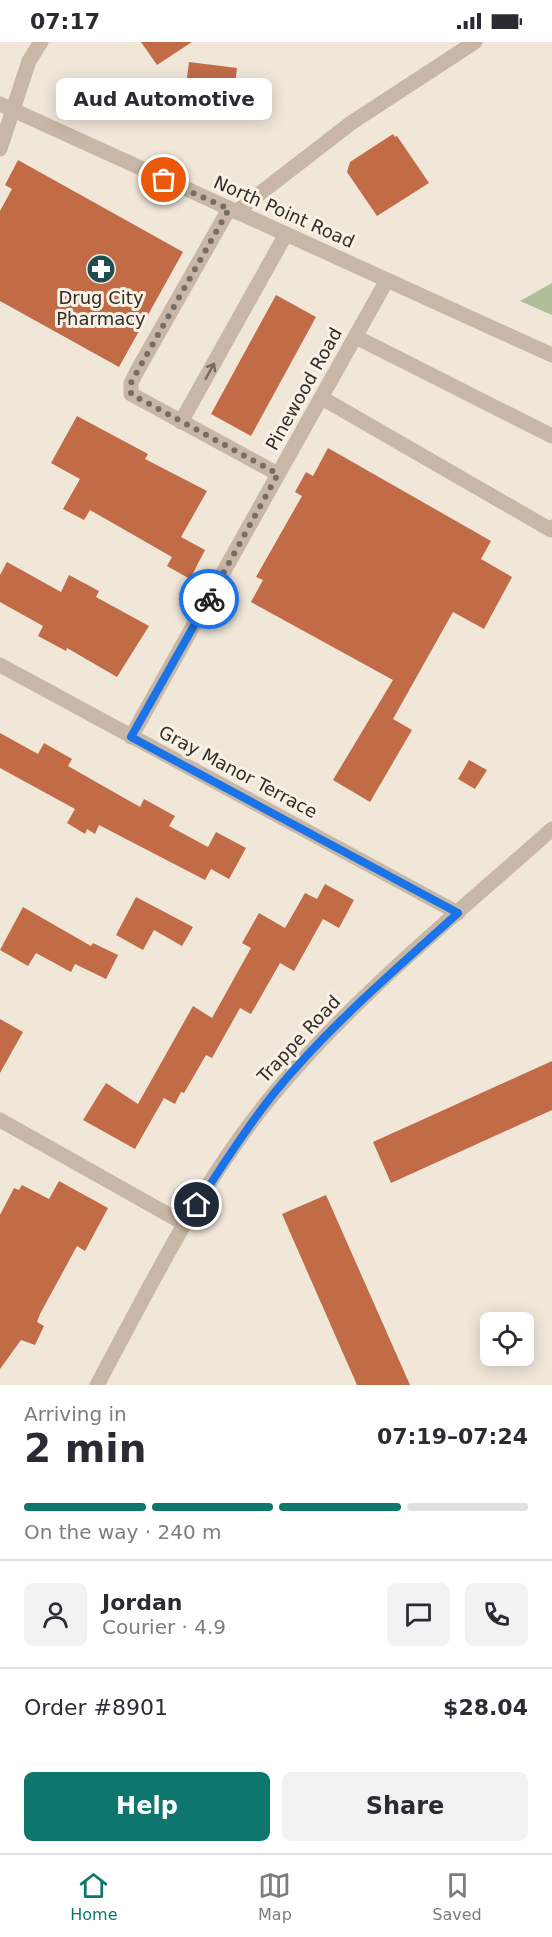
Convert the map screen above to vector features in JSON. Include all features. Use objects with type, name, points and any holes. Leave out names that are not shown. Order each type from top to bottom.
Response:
[{"type":"street","points":[[0,149],[7,108],[29,61],[41,42]]},
{"type":"street","points":[[278,474],[131,394],[131,383],[233,211],[351,123],[475,42]]},
{"type":"street","name":"North Point Road","points":[[7,108],[552,355]]},
{"type":"street","points":[[181,422],[286,234]]},
{"type":"street","name":"Pinewood Road","points":[[131,737],[387,280]]},
{"type":"street","points":[[356,337],[552,436]]},
{"type":"street","points":[[322,398],[550,530],[552,527]]},
{"type":"street","name":"Gray Manor Terrace","points":[[0,665],[458,913]]},
{"type":"street","name":"Trappe Road","points":[[97,1385],[185,1224],[233,1149],[275,1092],[333,1029],[552,829]]},
{"type":"street","points":[[0,1120],[185,1224]]},
{"type":"green space","points":[[552,283],[552,315],[520,301]]},
{"type":"building","points":[[141,42],[192,42],[157,65]]},
{"type":"building","points":[[189,62],[237,68],[233,100],[185,93]]},
{"type":"building","points":[[393,134],[397,136],[429,183],[377,216],[347,172],[350,162]]},
{"type":"building","points":[[18,160],[183,252],[119,367],[0,301],[0,211],[12,189],[5,185]]},
{"type":"building","points":[[276,295],[316,317],[251,436],[211,414]]},
{"type":"building","points":[[77,416],[148,454],[145,459],[207,491],[181,537],[205,550],[190,579],[167,566],[172,557],[90,510],[84,520],[63,509],[80,479],[51,463]]},
{"type":"building","points":[[328,448],[491,541],[481,559],[512,577],[484,629],[453,612],[393,719],[412,730],[370,802],[333,780],[393,680],[251,602],[263,580],[256,577],[302,496],[295,492],[306,472],[313,476]]},
{"type":"building","points":[[7,562],[61,592],[69,575],[99,591],[96,597],[149,626],[117,677],[67,648],[66,651],[38,636],[43,626],[0,602],[0,575]]},
{"type":"building","points":[[0,733],[38,754],[44,743],[72,759],[68,766],[140,807],[144,799],[175,816],[169,826],[208,847],[216,832],[246,848],[229,879],[211,869],[205,880],[99,825],[95,834],[87,829],[85,834],[67,823],[75,809],[0,768]]},
{"type":"building","points":[[469,760],[487,770],[475,789],[458,779]]},
{"type":"building","points":[[325,884],[354,900],[339,928],[323,919],[294,971],[280,963],[251,1014],[240,1008],[212,1058],[206,1055],[175,1104],[164,1098],[135,1149],[83,1120],[106,1083],[138,1104],[193,1006],[212,1018],[251,948],[242,943],[259,913],[285,928],[305,893],[317,899]]},
{"type":"building","points":[[136,897],[193,927],[182,946],[154,930],[143,950],[116,935]]},
{"type":"building","points":[[23,907],[91,946],[93,943],[118,955],[106,979],[75,964],[71,972],[36,953],[28,966],[0,950]]},
{"type":"building","points":[[0,1019],[23,1032],[0,1073]]},
{"type":"building","points":[[552,1061],[552,1110],[391,1183],[373,1142]]},
{"type":"building","points":[[59,1181],[108,1208],[85,1251],[77,1246],[40,1314],[37,1322],[44,1326],[35,1345],[21,1340],[0,1369],[0,1215],[14,1188],[19,1190],[22,1185],[49,1199]]},
{"type":"building","points":[[326,1195],[410,1385],[357,1385],[282,1214]]},
{"type":"way so far","points":[[164,180],[229,209],[131,383],[131,394],[278,474],[209,599]]},
{"type":"place","name":"Aud Automotive","points":[[164,180]]},
{"type":"place","name":"Drug City Pharmacy","points":[[101,269]]},
{"type":"route","points":[[197,1205],[233,1149],[275,1092],[333,1029],[458,913],[131,737],[209,599]]}]
